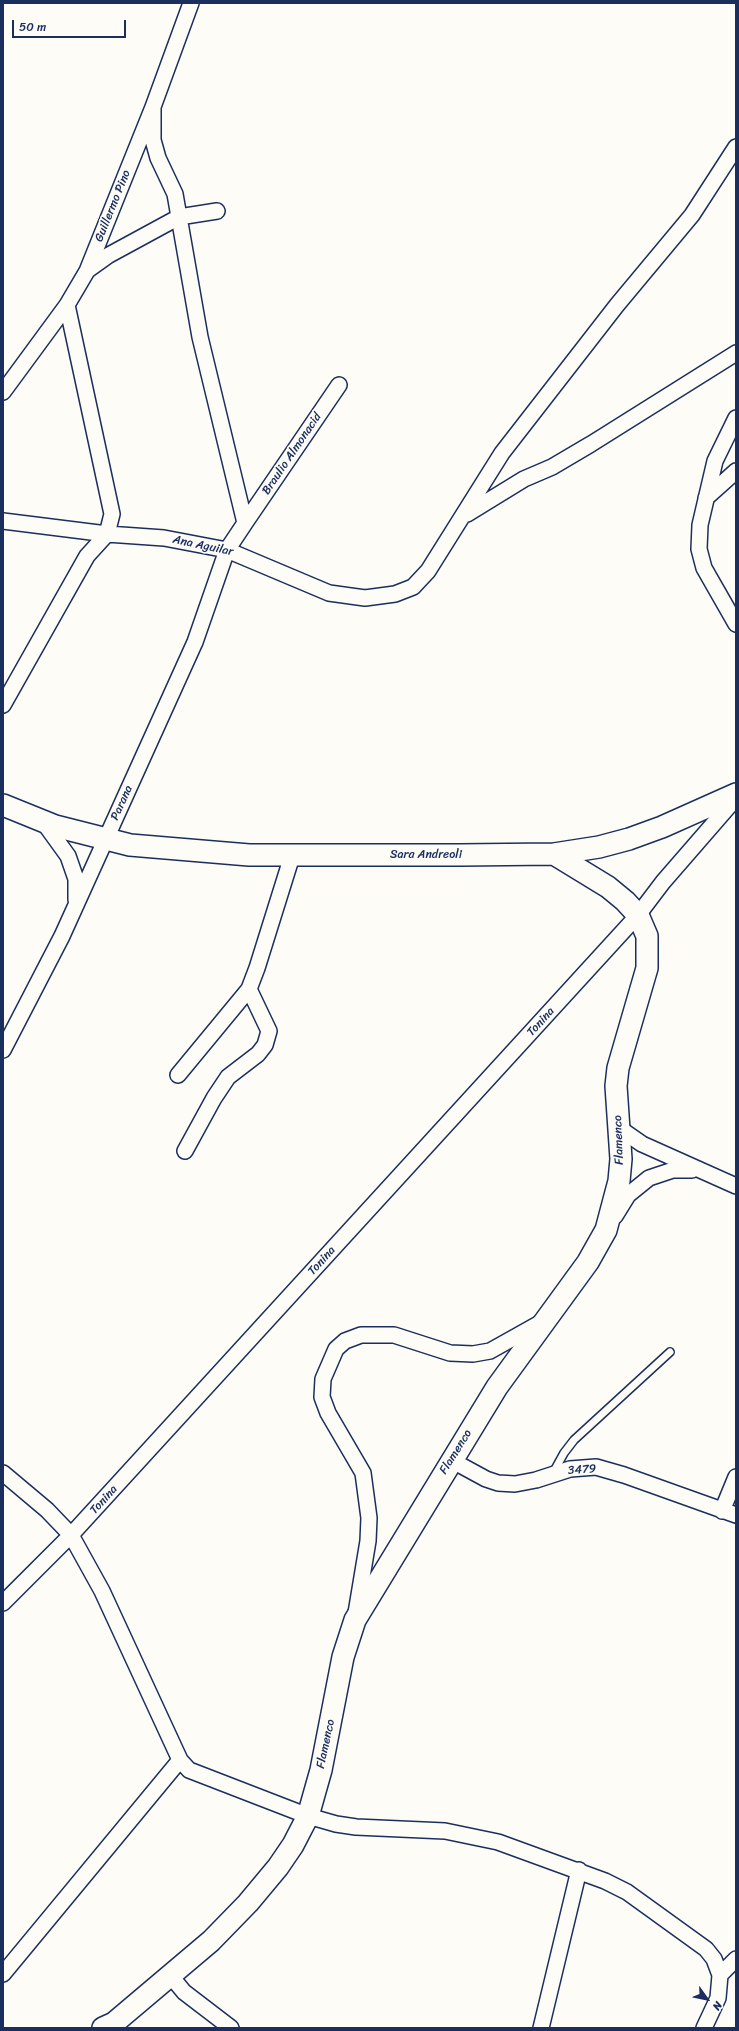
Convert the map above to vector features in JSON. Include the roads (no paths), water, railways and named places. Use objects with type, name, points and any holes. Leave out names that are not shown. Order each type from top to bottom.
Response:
[{"type":"street","name":"Guillermo Pino","points":[[3,392],[67,305],[87,271],[153,107],[191,3]]},
{"type":"street","points":[[153,107],[153,140],[158,158],[175,194],[200,337],[245,523]]},
{"type":"street","name":"Ana Aguilar","points":[[3,521],[108,534],[164,538],[227,550],[329,593],[365,598],[395,594],[413,587],[428,571],[502,453],[617,305],[692,215],[736,147]]},
{"type":"street","points":[[87,271],[109,255],[179,217],[217,211]]},
{"type":"street","points":[[3,705],[87,556],[108,534],[112,514],[67,305]]},
{"type":"street","points":[[462,517],[524,478],[552,466],[591,444],[735,354]]},
{"type":"street","name":"Braulio Almonacid","points":[[227,550],[339,385]]},
{"type":"street","points":[[736,418],[715,461],[700,525],[699,549],[704,568],[736,624]]},
{"type":"street","points":[[706,498],[736,470]]},
{"type":"street","name":"Parana","points":[[3,1050],[76,906],[195,642],[227,550]]},
{"type":"street","name":"Sara Andreoli","points":[[3,805],[55,826],[130,845],[249,856],[554,854],[599,847],[629,839],[662,827],[736,794]]},
{"type":"street","name":"Tonina","points":[[3,1603],[71,1535],[638,915],[663,882],[736,798]]},
{"type":"street","points":[[42,820],[68,856],[76,879],[76,906]]},
{"type":"street","name":"Flamenco","points":[[113,2026],[211,1941],[248,1903],[278,1867],[308,1816],[321,1770],[343,1657],[355,1620],[451,1460],[497,1387],[588,1262],[606,1230],[619,1180],[622,1159],[616,1086],[618,1068],[647,968],[647,936],[638,915],[608,887],[554,854]]},
{"type":"street","points":[[178,1075],[249,989],[292,856]]},
{"type":"street","points":[[185,1151],[214,1098],[228,1077],[258,1054],[265,1045],[269,1031],[249,989]]},
{"type":"street","points":[[619,1128],[642,1144],[697,1170],[736,1186]]},
{"type":"street","points":[[606,1230],[628,1195],[649,1178],[673,1170],[697,1170]]},
{"type":"street","points":[[355,1620],[368,1541],[369,1518],[363,1473],[328,1413],[322,1397],[323,1379],[336,1349],[345,1341],[361,1335],[394,1335],[450,1353],[473,1354],[490,1351],[546,1320]]},
{"type":"street","name":"3479","points":[[451,1460],[486,1479],[498,1483],[515,1484],[570,1469],[596,1467],[624,1474],[729,1513]]},
{"type":"street","points":[[3,1473],[48,1510],[71,1535],[102,1591],[180,1760],[189,1770],[212,1780],[269,1799],[308,1816],[336,1824],[356,1827],[445,1831],[498,1842],[579,1870],[627,1892],[706,1949],[714,1960],[720,1974],[718,1998],[704,2028]]},
{"type":"street","points":[[729,1513],[736,1478]]},
{"type":"street","points":[[3,1974],[180,1760]]},
{"type":"street","points":[[541,2028],[579,1870]]},
{"type":"street","points":[[720,1974],[736,1960]]},
{"type":"street","points":[[170,1975],[184,1992],[231,2028]]},
{"type":"lane","points":[[552,1475],[564,1453],[574,1440],[670,1352]]}]
